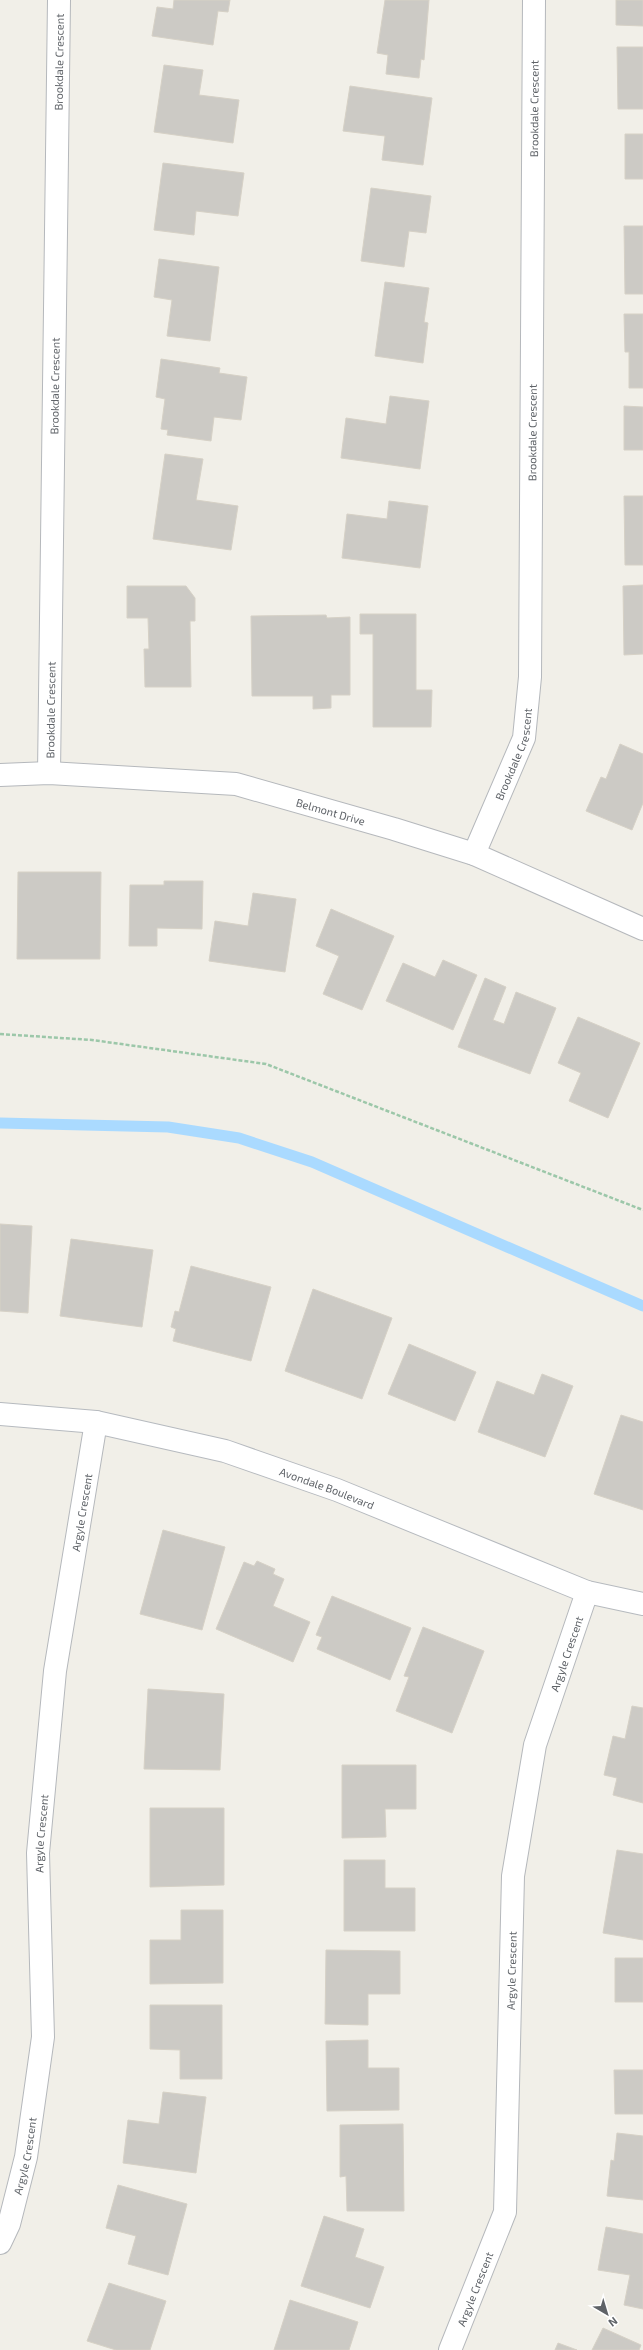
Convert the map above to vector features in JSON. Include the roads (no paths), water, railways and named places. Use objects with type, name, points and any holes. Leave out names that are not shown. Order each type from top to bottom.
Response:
[{"type":"street","name":"Brookdale Crescent","points":[[48,773],[59,0]]},
{"type":"street","name":"Brookdale Crescent","points":[[474,854],[524,738],[530,677],[534,0]]},
{"type":"street","name":"Belmont Drive","points":[[0,775],[48,773],[236,784],[394,829],[474,854],[643,929]]},
{"type":"street","name":"Avondale Boulevard","points":[[0,1414],[96,1422],[225,1451],[337,1490],[587,1592],[643,1604]]},
{"type":"street","name":"Argyle Crescent","points":[[0,2243],[9,2224],[26,2157],[43,2037],[38,1853],[55,1671],[96,1422]]},
{"type":"street","name":"Argyle Crescent","points":[[450,2350],[505,2212],[513,1876],[535,1745],[587,1592]]},
{"type":"waterway","points":[[0,1123],[168,1127],[239,1138],[312,1162],[643,1306]]}]
